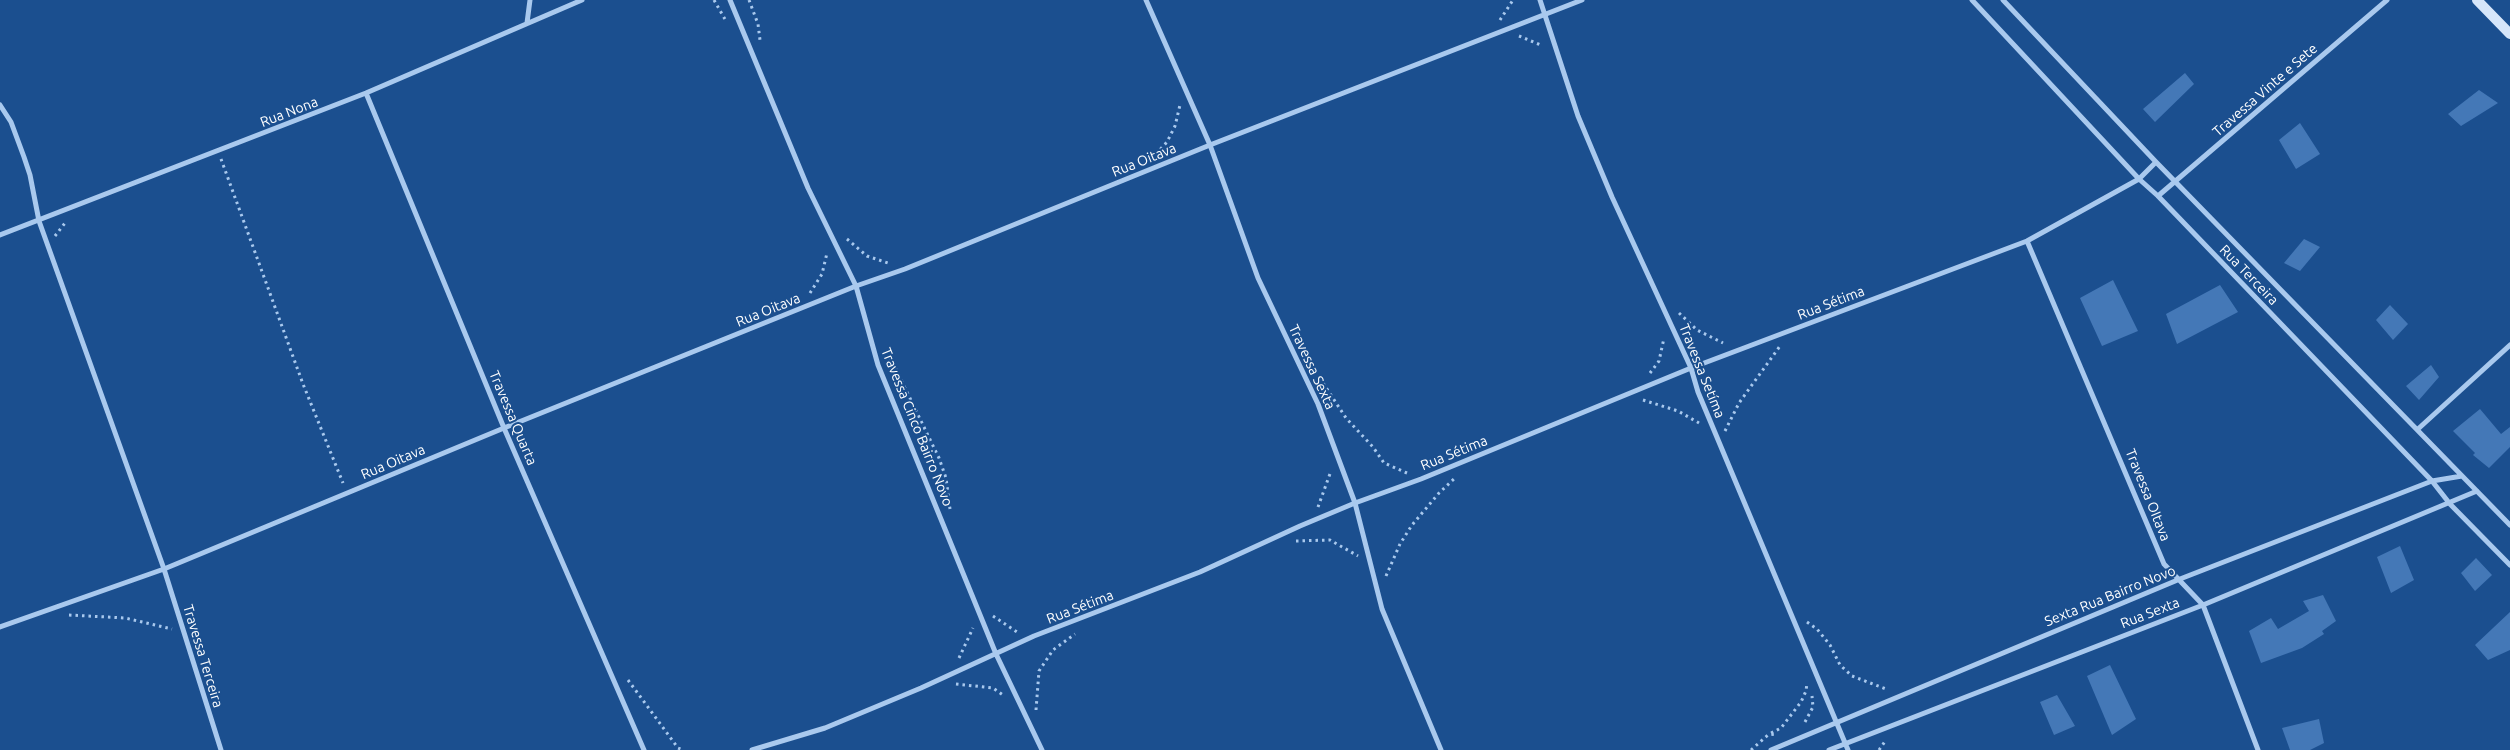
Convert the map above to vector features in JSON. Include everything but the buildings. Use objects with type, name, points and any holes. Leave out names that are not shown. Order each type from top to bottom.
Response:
[{"type":"street","points":[[527,23],[530,0]]},
{"type":"street","name":"Rua Nona","points":[[0,235],[366,94],[582,0]]},
{"type":"street","name":"Travessa Cinco Bairro Novo","points":[[730,0],[808,188],[856,286],[878,365],[996,654],[1042,750]]},
{"type":"street","name":"Travessa Sexta","points":[[1146,0],[1210,146],[1258,278],[1318,404],[1355,503],[1382,609],[1441,750]]},
{"type":"street","name":"Travessa Setíma","points":[[1540,0],[1578,116],[1612,197],[1691,368],[1698,392],[1848,750]]},
{"type":"street","name":"Rua Oitava","points":[[0,627],[164,569],[504,428],[856,286],[905,269],[1210,146],[1582,0]]},
{"type":"street","name":"Rua Terceira","points":[[1972,0],[2139,179],[2158,196],[2432,481],[2450,504],[2510,565]]},
{"type":"street","name":"Rua Terceira","points":[[2003,0],[2156,162],[2510,525]]},
{"type":"street","name":"Travessa Vinte e Sete","points":[[2158,196],[2386,0]]},
{"type":"street","points":[[2477,0],[2510,34]]},
{"type":"street","name":"Travessa Quarta","points":[[366,94],[504,428],[644,750]]},
{"type":"street","name":"Travessa Terceira","points":[[0,105],[11,122],[30,175],[39,221],[164,569],[221,750]]},
{"type":"street","name":"Rua Sétima","points":[[752,750],[825,728],[945,677],[1034,636],[1200,572],[1355,503],[1422,479],[1691,368],[2027,240],[2139,179],[2156,162]]},
{"type":"street","name":"Travessa OItava","points":[[2027,240],[2164,564],[2203,605],[2258,750]]},
{"type":"street","points":[[2418,429],[2510,345]]},
{"type":"street","name":"Sexta Rua Bairro Novo","points":[[1771,750],[1836,724],[1915,688],[2180,579],[2432,481],[2462,476]]},
{"type":"street","name":"Rua Sexta","points":[[1829,750],[2203,605],[2450,504],[2477,491]]},
{"type":"path","points":[[1504,32],[1534,40],[1550,49],[1560,62]]},
{"type":"path","points":[[1155,155],[1167,142],[1176,126],[1180,100],[1180,77]]},
{"type":"path","points":[[218,152],[303,384],[347,493]]},
{"type":"path","points":[[48,248],[62,226],[79,205]]},
{"type":"path","points":[[843,235],[867,256],[905,269]]},
{"type":"path","points":[[791,313],[810,293],[822,274],[827,247]]},
{"type":"path","points":[[1675,309],[1697,330],[1721,342],[1743,348]]},
{"type":"path","points":[[1630,393],[1647,402],[1678,411],[1701,424],[1718,439],[1730,425],[1739,403],[1790,331]]},
{"type":"path","points":[[1649,375],[1659,361],[1664,344],[1664,335]]},
{"type":"path","points":[[886,348],[946,478],[951,515],[947,532]]},
{"type":"path","points":[[1320,378],[1346,418],[1373,447],[1384,463],[1422,479]]},
{"type":"path","points":[[1300,526],[1318,506],[1328,485],[1336,450]]},
{"type":"path","points":[[1384,580],[1400,544],[1412,525],[1426,507],[1458,476]]},
{"type":"path","points":[[1295,541],[1330,540],[1358,557],[1363,564]]},
{"type":"path","points":[[975,600],[1012,631],[1034,636]]},
{"type":"path","points":[[945,677],[963,652],[971,636],[978,608]]},
{"type":"path","points":[[1790,610],[1817,629],[1830,646],[1840,665],[1852,676],[1893,692],[1915,688]]},
{"type":"path","points":[[67,615],[125,618],[184,632]]},
{"type":"path","points":[[1036,714],[1040,671],[1053,650],[1080,629]]},
{"type":"path","points":[[626,678],[673,742],[682,750]]},
{"type":"path","points":[[1751,750],[1768,735],[1781,728],[1801,702],[1806,691],[1808,678],[1813,707],[1806,721],[1799,727]]},
{"type":"path","points":[[951,683],[993,688],[1006,697]]},
{"type":"path","points":[[1768,735],[1784,733]]}]
